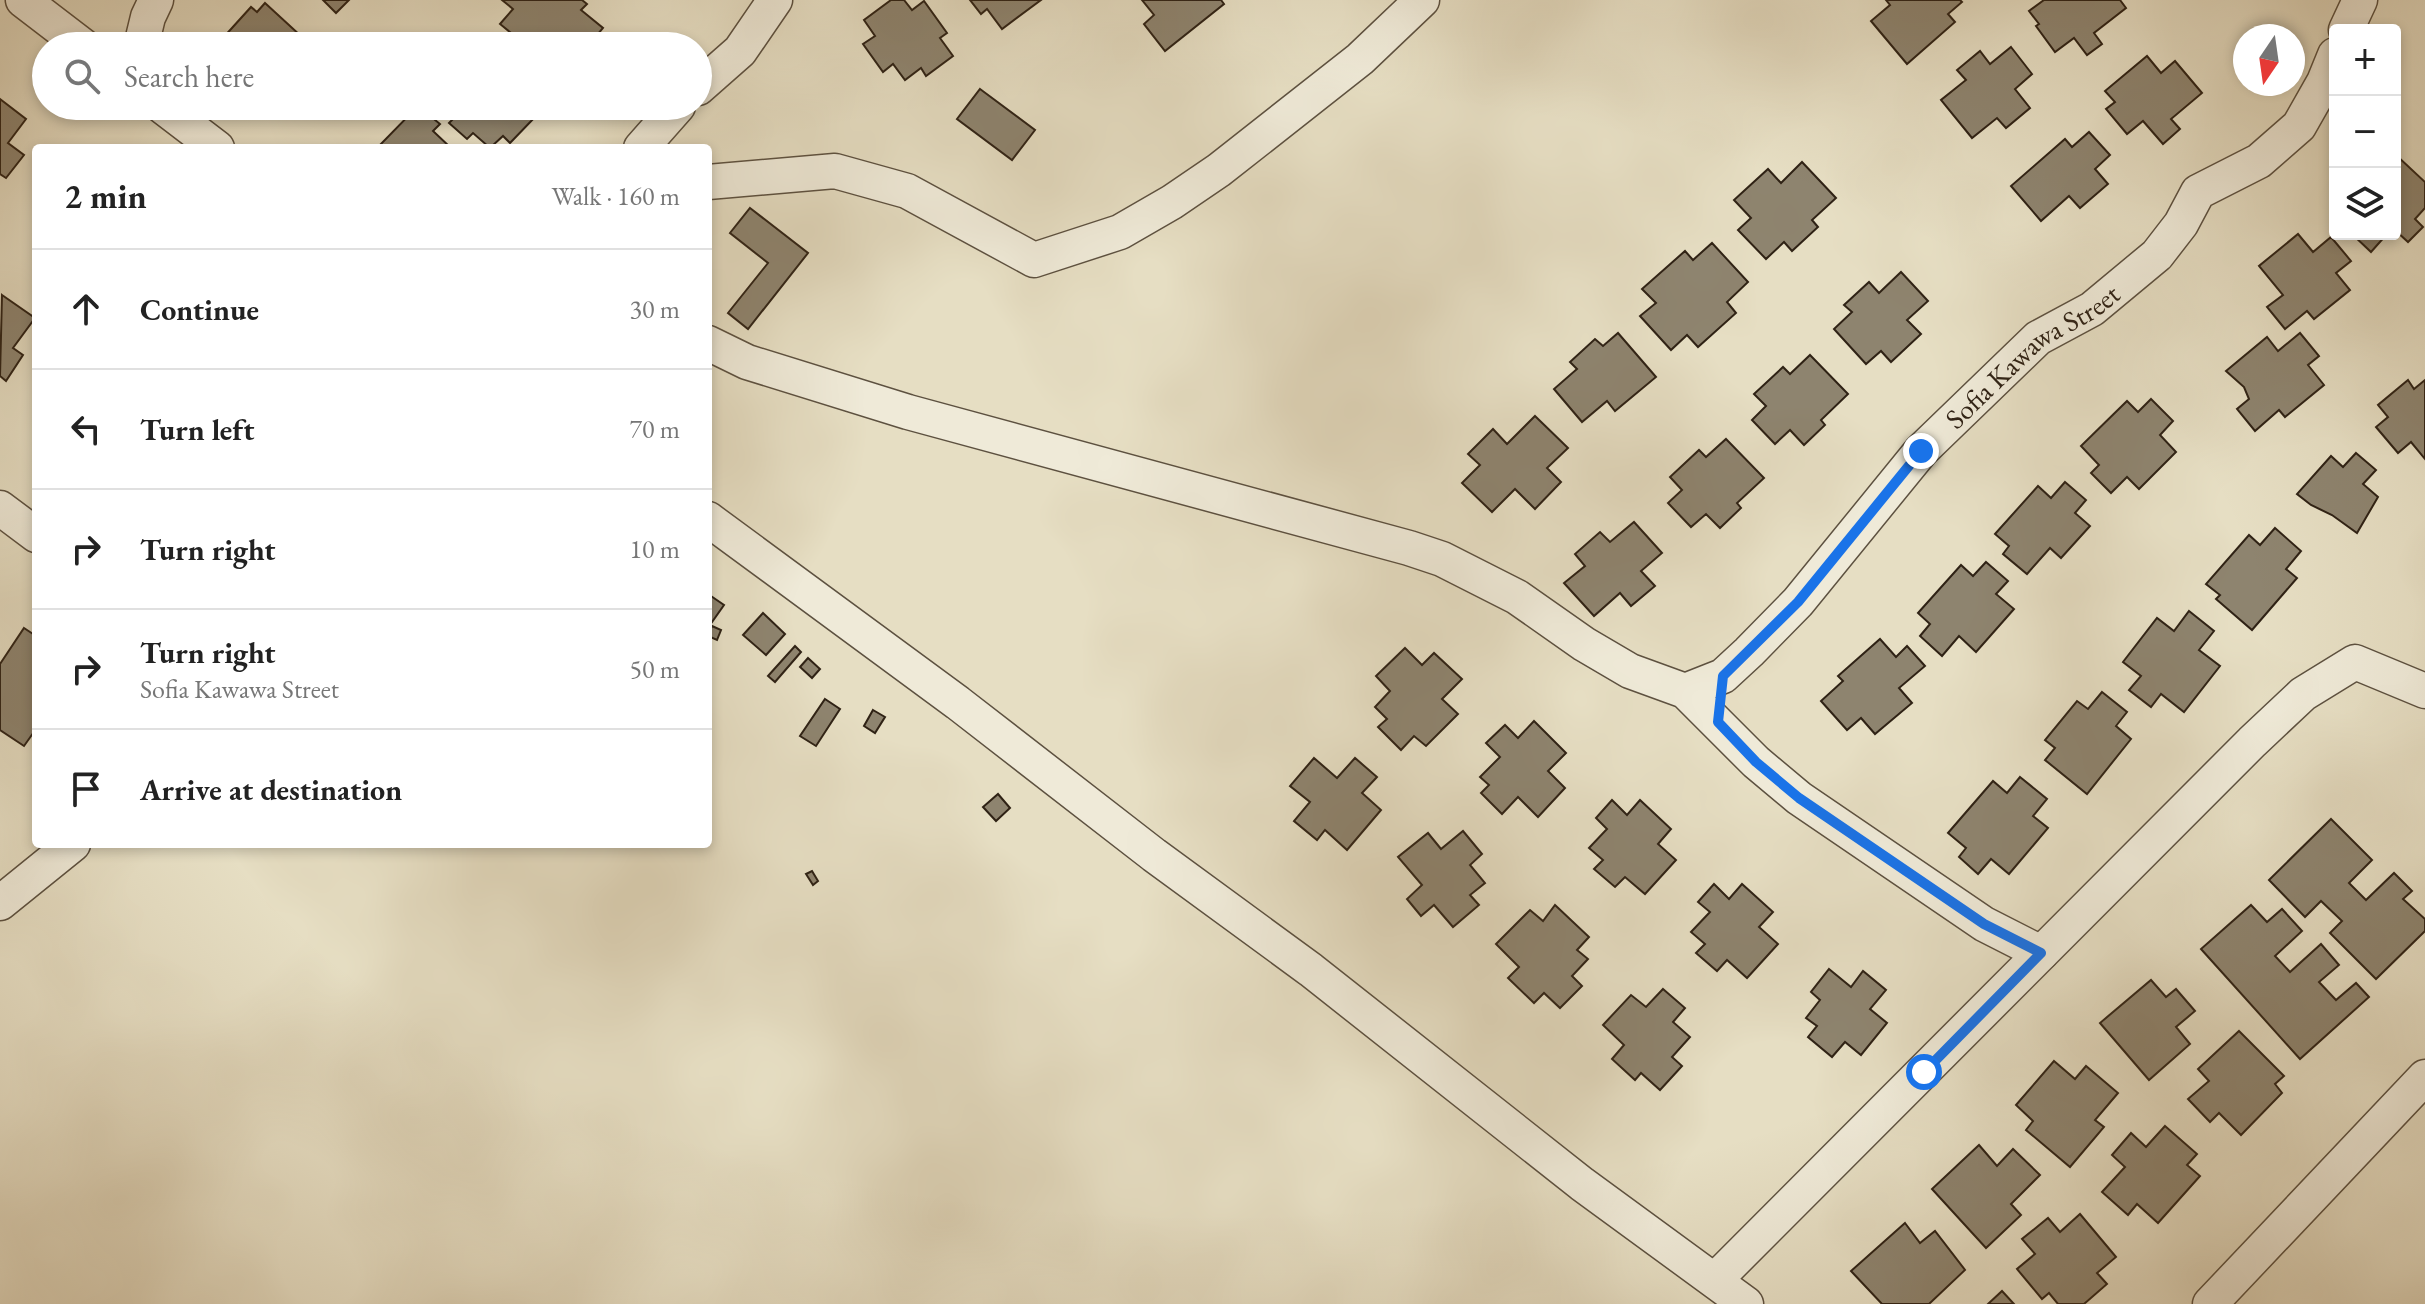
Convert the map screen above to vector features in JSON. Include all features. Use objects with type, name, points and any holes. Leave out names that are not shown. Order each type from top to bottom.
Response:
[{"type":"street","points":[[23,0],[65,32]]},
{"type":"street","points":[[144,32],[156,0]]},
{"type":"street","points":[[712,76],[740,51],[775,0]]},
{"type":"street","points":[[712,182],[835,171],[907,191],[1034,260],[1120,232],[1172,202],[1219,170],[1360,59],[1422,0]]},
{"type":"street","points":[[2349,24],[2360,0]]},
{"type":"street","name":"Sofia Kawawa Street","points":[[1685,691],[1723,676],[1798,602],[1921,451],[2038,338],[2092,309],[2157,255],[2181,224],[2198,192],[2259,161],[2299,126],[2329,70]]},
{"type":"street","points":[[180,120],[212,144]]},
{"type":"street","points":[[645,144],[666,120]]},
{"type":"street","points":[[712,345],[747,362],[908,412],[1442,559],[1517,597],[1584,644],[1630,671],[1685,691],[1756,762],[1799,798],[1984,924],[2041,953]]},
{"type":"street","points":[[0,508],[32,532]]},
{"type":"street","points":[[712,522],[958,703],[1154,855],[1311,970],[1582,1184],[1746,1304]]},
{"type":"street","points":[[1715,1280],[2303,694],[2355,662],[2425,691]]},
{"type":"street","points":[[1718,722],[1723,676]]},
{"type":"street","points":[[0,903],[68,848]]},
{"type":"street","points":[[2210,1304],[2425,1077]]},
{"type":"building","points":[[323,0],[349,0],[336,13]]},
{"type":"building","points":[[502,0],[582,0],[587,4],[581,10],[603,28],[600,32],[510,32],[500,24],[513,9]]},
{"type":"building","points":[[891,0],[904,0],[912,10],[924,1],[947,33],[940,38],[953,56],[926,76],[921,68],[905,80],[893,64],[883,72],[863,44],[875,36],[864,20]]},
{"type":"building","points":[[970,0],[1041,0],[1002,29],[987,9],[981,14]]},
{"type":"building","points":[[1142,0],[1221,0],[1224,4],[1165,51],[1144,24],[1154,15]]},
{"type":"building","points":[[1886,0],[1962,2],[1948,14],[1955,22],[1907,64],[1871,21],[1890,5]]},
{"type":"building","points":[[2044,0],[2120,0],[2126,8],[2094,33],[2102,44],[2087,55],[2074,38],[2055,52],[2029,11]]},
{"type":"building","points":[[265,3],[297,32],[228,32],[251,7],[257,12]]},
{"type":"building","points":[[2011,47],[2032,74],[2015,89],[2030,108],[2006,128],[1997,118],[1972,138],[1941,100],[1966,80],[1957,70],[1980,51],[1990,64]]},
{"type":"building","points":[[2147,56],[2161,73],[2175,61],[2202,93],[2171,119],[2180,129],[2163,144],[2143,121],[2127,134],[2106,109],[2115,102],[2105,91]]},
{"type":"building","points":[[980,89],[1035,130],[1012,160],[957,119]]},
{"type":"building","points":[[0,99],[26,119],[8,143],[24,155],[6,178],[0,174]]},
{"type":"building","points":[[404,120],[435,120],[440,124],[433,131],[447,144],[381,144]]},
{"type":"building","points":[[452,120],[532,120],[510,143],[503,136],[494,144],[485,144],[473,133],[467,139],[449,123]]},
{"type":"building","points":[[2089,132],[2110,155],[2095,169],[2108,184],[2080,208],[2069,196],[2041,221],[2011,186],[2065,139],[2072,147]]},
{"type":"building","points":[[2401,160],[2425,182],[2425,208],[2415,219],[2423,227],[2408,242],[2401,236]]},
{"type":"building","points":[[1802,162],[1836,198],[1812,220],[1818,227],[1792,251],[1784,242],[1766,259],[1738,230],[1751,218],[1734,200],[1768,169],[1781,183]]},
{"type":"building","points":[[750,208],[808,253],[748,329],[728,313],[768,263],[730,233]]},
{"type":"building","points":[[2298,234],[2313,252],[2329,239],[2351,261],[2336,273],[2350,290],[2314,319],[2307,311],[2285,329],[2267,307],[2283,295],[2259,266]]},
{"type":"building","points":[[2358,240],[2382,240],[2371,252]]},
{"type":"building","points":[[1712,243],[1748,282],[1727,302],[1736,313],[1698,347],[1687,335],[1671,350],[1640,316],[1656,303],[1642,289],[1685,251],[1693,260]]},
{"type":"building","points":[[1901,272],[1928,301],[1907,320],[1921,334],[1891,362],[1881,351],[1866,364],[1834,329],[1852,312],[1844,305],[1869,282],[1879,293]]},
{"type":"building","points":[[2,295],[32,316],[32,322],[13,348],[23,355],[6,381],[0,376]]},
{"type":"building","points":[[1618,333],[1656,377],[1615,411],[1607,401],[1582,422],[1554,389],[1577,369],[1570,362],[1595,339],[1603,346]]},
{"type":"building","points":[[2300,333],[2319,356],[2308,365],[2324,385],[2285,417],[2279,410],[2255,431],[2237,409],[2249,399],[2244,387],[2226,371],[2267,337],[2278,351]]},
{"type":"building","points":[[1810,355],[1848,394],[1821,420],[1825,425],[1804,445],[1790,430],[1775,444],[1752,420],[1766,406],[1754,394],[1783,367],[1790,374]]},
{"type":"building","points":[[2408,380],[2414,389],[2425,380],[2425,459],[2411,442],[2398,453],[2376,427],[2388,417],[2378,405]]},
{"type":"building","points":[[2151,399],[2173,421],[2160,435],[2176,452],[2139,489],[2127,477],[2111,493],[2091,473],[2099,465],[2081,446],[2127,401],[2138,412]]},
{"type":"building","points":[[1535,416],[1568,448],[1547,468],[1561,482],[1535,509],[1515,489],[1492,512],[1462,483],[1480,465],[1468,454],[1493,429],[1507,444]]},
{"type":"building","points":[[1726,439],[1764,478],[1737,503],[1741,508],[1720,528],[1706,514],[1691,527],[1668,503],[1682,490],[1670,477],[1699,450],[1706,457]]},
{"type":"building","points":[[2356,453],[2376,470],[2363,484],[2378,497],[2357,533],[2297,494],[2331,456],[2343,467]]},
{"type":"building","points":[[2065,482],[2086,500],[2075,513],[2090,526],[2061,558],[2050,548],[2027,574],[2003,554],[2009,546],[1995,534],[2038,486],[2051,498]]},
{"type":"building","points":[[1634,522],[1662,553],[1641,571],[1655,586],[1631,606],[1620,593],[1594,616],[1564,583],[1585,566],[1575,554],[1600,532],[1610,542]]},
{"type":"building","points":[[2275,528],[2301,551],[2286,569],[2297,578],[2252,630],[2216,599],[2220,595],[2206,584],[2249,535],[2260,545]]},
{"type":"building","points":[[1986,562],[2008,581],[1996,594],[2014,609],[1976,652],[1959,636],[1942,656],[1920,636],[1930,624],[1918,613],[1961,565],[1973,576]]},
{"type":"building","points":[[712,597],[724,605],[712,622]]},
{"type":"building","points":[[2189,611],[2214,631],[2199,650],[2220,666],[2184,712],[2161,694],[2151,707],[2129,690],[2141,676],[2123,662],[2157,618],[2174,631]]},
{"type":"building","points":[[763,613],[785,634],[766,655],[743,635]]},
{"type":"building","points":[[712,626],[721,630],[717,640],[712,638]]},
{"type":"building","points":[[24,628],[32,633],[32,735],[24,746],[0,730],[0,664]]},
{"type":"building","points":[[1880,639],[1896,657],[1907,646],[1925,666],[1899,688],[1912,703],[1875,734],[1861,718],[1847,730],[1821,701],[1843,681],[1838,676]]},
{"type":"building","points":[[795,646],[801,652],[775,682],[768,676]]},
{"type":"building","points":[[1405,648],[1422,665],[1434,653],[1462,679],[1442,699],[1458,714],[1426,746],[1414,736],[1401,750],[1378,727],[1387,719],[1375,707],[1390,691],[1376,676]]},
{"type":"building","points":[[808,658],[820,669],[812,678],[800,667]]},
{"type":"building","points":[[2102,692],[2127,712],[2116,726],[2131,739],[2087,794],[2045,760],[2055,748],[2045,740],[2077,701],[2088,709]]},
{"type":"building","points":[[825,699],[840,709],[816,746],[800,736]]},
{"type":"building","points":[[873,710],[885,717],[875,733],[864,726]]},
{"type":"building","points":[[1534,721],[1566,753],[1548,771],[1565,788],[1538,817],[1518,797],[1502,814],[1481,793],[1489,785],[1480,777],[1500,757],[1486,743],[1505,725],[1518,738]]},
{"type":"building","points":[[1314,758],[1337,778],[1355,758],[1377,777],[1362,793],[1381,810],[1347,850],[1325,830],[1317,840],[1294,821],[1310,802],[1290,786]]},
{"type":"building","points":[[2020,777],[2047,799],[2033,816],[2048,828],[2009,874],[1991,859],[1978,874],[1959,857],[1966,848],[1948,833],[1993,781],[2007,793]]},
{"type":"building","points":[[998,794],[1010,808],[996,821],[983,807]]},
{"type":"building","points":[[1612,800],[1627,815],[1640,800],[1671,829],[1658,844],[1676,860],[1645,894],[1625,877],[1615,887],[1594,869],[1603,860],[1589,848],[1607,829],[1596,818]]},
{"type":"building","points":[[2331,819],[2372,860],[2349,883],[2366,900],[2394,873],[2412,891],[2403,899],[2425,919],[2425,931],[2376,979],[2330,933],[2342,921],[2321,901],[2305,917],[2269,880]]},
{"type":"building","points":[[1463,831],[1482,854],[1470,865],[1485,883],[1470,895],[1479,905],[1453,927],[1434,905],[1421,916],[1407,899],[1422,885],[1398,857],[1428,833],[1441,849]]},
{"type":"building","points":[[812,871],[818,881],[813,885],[806,874]]},
{"type":"building","points":[[1714,884],[1729,899],[1742,884],[1773,912],[1759,927],[1778,944],[1747,978],[1727,960],[1717,971],[1696,953],[1705,944],[1691,932],[1710,912],[1698,902]]},
{"type":"building","points":[[1555,905],[1589,937],[1577,950],[1588,959],[1572,976],[1582,986],[1560,1008],[1544,993],[1534,1003],[1508,978],[1519,967],[1496,944],[1530,910],[1543,921]]},
{"type":"building","points":[[2251,905],[2267,922],[2282,909],[2302,931],[2275,956],[2290,972],[2321,944],[2339,965],[2319,982],[2336,1000],[2356,983],[2369,997],[2300,1059],[2201,949]]},
{"type":"building","points":[[1829,969],[1851,987],[1863,971],[1886,990],[1870,1009],[1887,1023],[1861,1055],[1845,1042],[1832,1057],[1808,1037],[1817,1026],[1806,1018],[1820,1000],[1811,992]]},
{"type":"building","points":[[2151,980],[2166,997],[2176,989],[2195,1011],[2176,1027],[2190,1044],[2149,1080],[2100,1023]]},
{"type":"building","points":[[1663,989],[1685,1008],[1673,1022],[1690,1037],[1672,1057],[1682,1066],[1660,1090],[1641,1073],[1635,1080],[1612,1059],[1624,1045],[1603,1025],[1631,995],[1646,1007]]},
{"type":"building","points":[[2239,1031],[2284,1076],[2275,1084],[2282,1093],[2241,1135],[2219,1113],[2210,1122],[2188,1099],[2209,1081],[2198,1069]]},
{"type":"building","points":[[2054,1061],[2075,1079],[2086,1066],[2118,1093],[2095,1120],[2104,1127],[2070,1167],[2026,1130],[2033,1121],[2016,1105]]},
{"type":"building","points":[[2165,1126],[2197,1154],[2187,1165],[2200,1176],[2158,1223],[2137,1204],[2128,1215],[2102,1192],[2125,1167],[2112,1155],[2131,1133],[2146,1147]]},
{"type":"building","points":[[1979,1145],[1997,1166],[2013,1149],[2040,1175],[2011,1204],[2021,1215],[1986,1248],[1932,1189]]},
{"type":"building","points":[[2080,1214],[2116,1257],[2097,1273],[2107,1284],[2084,1304],[2058,1304],[2049,1293],[2042,1299],[2017,1269],[2035,1254],[2022,1239],[2048,1218],[2060,1232]]},
{"type":"building","points":[[1905,1223],[1920,1243],[1935,1231],[1965,1270],[1929,1304],[1882,1304],[1851,1271]]},
{"type":"building","points":[[2002,1291],[2014,1304],[1988,1304]]},
{"type":"route","points":[[1921,451],[1798,602],[1723,676],[1718,722],[1756,762],[1799,798],[1984,924],[2041,953],[1924,1072]]}]
